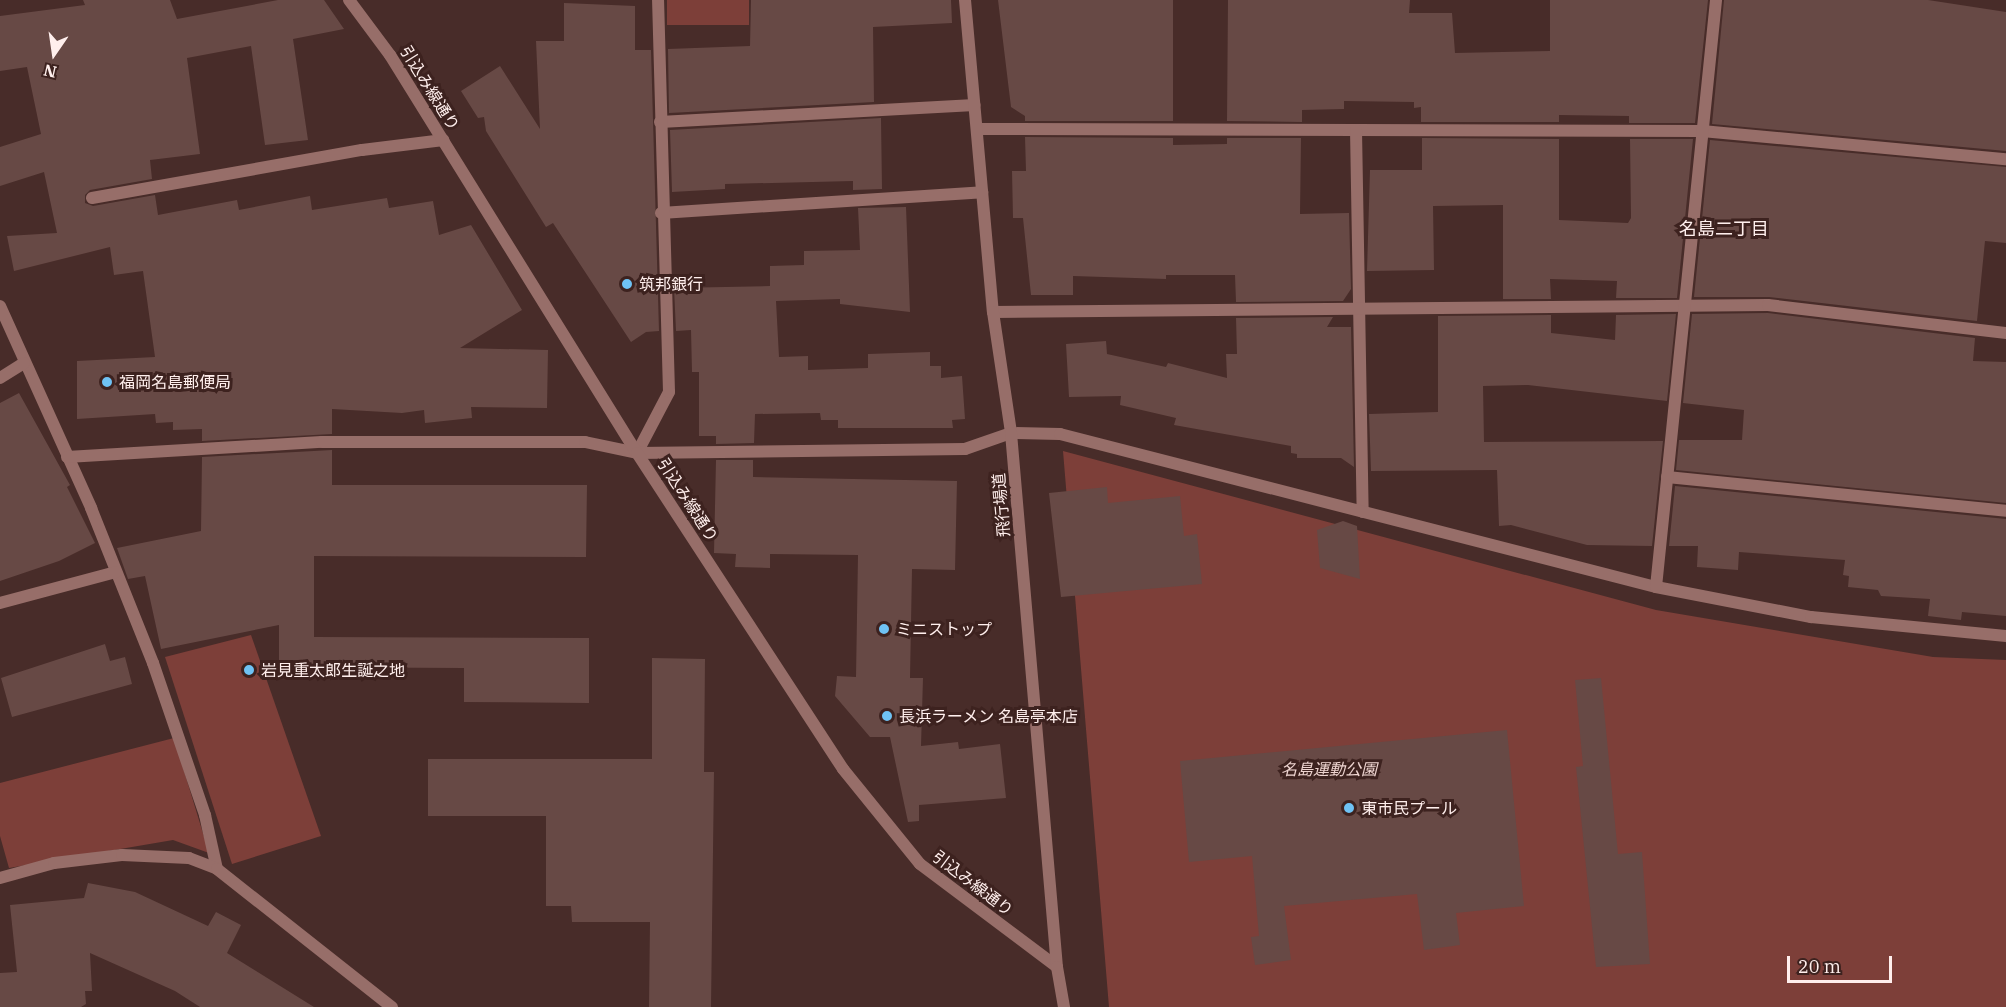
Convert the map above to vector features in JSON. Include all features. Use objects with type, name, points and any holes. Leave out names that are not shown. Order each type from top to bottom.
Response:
[{"type":"street","name":"引込み線通り","points":[[349,0],[390,55],[637,453],[843,769],[920,864],[1057,967]]},
{"type":"street","points":[[637,453],[669,392],[661,213],[658,0]]},
{"type":"street","name":"飛行場道","points":[[965,0],[993,312],[1011,433],[1057,967],[1064,1007]]},
{"type":"street","points":[[1656,587],[1716,0]]},
{"type":"street","points":[[660,122],[975,105]]},
{"type":"street","points":[[978,129],[1702,131],[2006,159]]},
{"type":"street","points":[[1356,130],[1363,512]]},
{"type":"street","points":[[92,198],[362,150],[443,140]]},
{"type":"street","points":[[661,213],[982,192]]},
{"type":"street","points":[[993,312],[1768,305],[2006,333]]},
{"type":"street","points":[[0,306],[67,457],[157,673],[205,815],[217,869]]},
{"type":"street","points":[[0,378],[24,363]]},
{"type":"street","points":[[67,457],[322,442],[585,442],[637,453],[965,449],[1011,433],[1060,434],[1656,587],[1811,617],[2006,636]]},
{"type":"street","points":[[1667,477],[2006,511]]},
{"type":"street","points":[[0,603],[116,572]]},
{"type":"street","points":[[0,878],[54,863],[122,855],[189,858],[217,869],[392,1007]]},
{"type":"green space","points":[[667,0],[749,0],[749,25],[667,25]]},
{"type":"green space","name":"名島運動公園","points":[[1063,451],[1656,610],[1933,657],[2006,660],[2006,1007],[1109,1007]]},
{"type":"green space","points":[[251,635],[321,836],[232,864],[165,657]]},
{"type":"green space","points":[[174,738],[209,853],[173,840],[9,868],[0,836],[0,783]]},
{"type":"building","points":[[83,0],[170,0],[177,19],[278,0],[324,0],[344,29],[293,39],[308,140],[265,145],[251,46],[187,58],[200,154],[150,160],[152,179],[90,190],[85,195],[85,203],[93,206],[155,195],[158,215],[237,200],[239,210],[310,196],[312,210],[387,198],[389,208],[433,201],[439,235],[471,225],[522,310],[460,348],[548,350],[547,408],[471,407],[472,418],[425,423],[424,410],[402,413],[332,409],[332,434],[202,441],[202,429],[173,430],[173,422],[156,423],[155,414],[77,419],[77,361],[155,357],[143,271],[114,275],[110,247],[14,271],[7,236],[57,233],[44,172],[0,186],[0,147],[41,134],[27,67],[0,71],[0,16],[85,5]]},
{"type":"building","points":[[751,0],[951,0],[952,23],[873,27],[874,102],[669,113],[668,49],[750,46]]},
{"type":"building","points":[[998,0],[1173,0],[1173,121],[1025,121],[1025,116],[1011,107]]},
{"type":"building","points":[[1228,0],[1410,0],[1409,13],[1452,13],[1455,53],[1550,51],[1550,0],[1708,0],[1695,123],[1629,123],[1629,116],[1559,115],[1559,122],[1421,122],[1421,107],[1414,108],[1414,102],[1344,101],[1344,109],[1302,110],[1302,122],[1227,121]]},
{"type":"building","points":[[1724,0],[1928,0],[2006,12],[2006,151],[1712,124]]},
{"type":"building","points":[[564,3],[635,6],[635,50],[651,50],[659,331],[646,332],[631,342],[553,223],[546,227],[486,131],[484,117],[478,118],[461,91],[500,66],[540,129],[536,41],[564,41]]},
{"type":"building","points":[[881,118],[882,189],[853,190],[853,181],[725,184],[725,189],[672,192],[670,130]]},
{"type":"building","points":[[1025,137],[1173,138],[1173,145],[1227,144],[1227,138],[1301,138],[1300,214],[1349,213],[1351,289],[1343,301],[1236,302],[1235,275],[1166,275],[1166,279],[1073,276],[1073,295],[1031,295],[1023,218],[1013,218],[1012,171],[1026,171]]},
{"type":"building","points":[[1422,138],[1559,139],[1559,220],[1628,223],[1631,218],[1630,139],[1693,139],[1677,298],[1616,298],[1617,281],[1550,279],[1551,299],[1503,299],[1503,205],[1433,206],[1434,270],[1367,271],[1370,170],[1422,170]]},
{"type":"building","points":[[1710,140],[2006,167],[2006,243],[1985,241],[1977,321],[1769,297],[1694,297]]},
{"type":"building","points":[[906,207],[910,312],[840,304],[840,299],[776,301],[779,357],[808,356],[808,370],[868,368],[868,354],[930,352],[930,366],[941,366],[941,378],[962,376],[965,419],[952,420],[953,428],[838,428],[838,420],[821,420],[820,413],[755,414],[754,443],[716,444],[716,436],[699,436],[699,372],[692,372],[691,330],[676,331],[674,288],[770,286],[770,266],[804,265],[804,251],[860,250],[858,208]]},
{"type":"building","points":[[1768,313],[1975,338],[1973,361],[2006,362],[2006,503],[1676,470],[1679,440],[1742,440],[1744,410],[1683,403],[1692,314]]},
{"type":"building","points":[[1676,314],[1667,401],[1528,385],[1483,386],[1484,442],[1663,441],[1652,546],[1587,545],[1511,525],[1499,526],[1497,470],[1371,471],[1369,414],[1438,412],[1438,316],[1551,315],[1551,333],[1615,340],[1616,315]]},
{"type":"building","points":[[1333,317],[1327,327],[1351,327],[1354,467],[1341,458],[1297,458],[1297,454],[1291,453],[1291,446],[1174,425],[1176,418],[1120,405],[1121,396],[1069,397],[1066,344],[1106,341],[1107,354],[1166,367],[1168,363],[1227,378],[1226,354],[1237,354],[1236,318]]},
{"type":"building","points":[[19,393],[70,485],[67,487],[95,543],[59,561],[0,581],[0,403]]},
{"type":"building","points":[[332,450],[332,485],[587,485],[586,557],[314,556],[314,637],[589,638],[589,703],[464,702],[464,668],[279,667],[279,625],[161,649],[145,576],[128,579],[117,548],[201,531],[202,457]]},
{"type":"building","points":[[716,460],[753,460],[753,477],[957,481],[955,570],[912,569],[910,678],[923,678],[921,746],[958,742],[959,749],[1000,744],[1006,798],[919,805],[919,821],[908,822],[890,737],[870,737],[835,696],[837,676],[856,677],[858,555],[770,554],[770,568],[735,567],[736,554],[714,553]]},
{"type":"building","points":[[1675,486],[2006,519],[2006,616],[1962,612],[1961,620],[1928,616],[1930,599],[1881,596],[1878,590],[1848,587],[1849,576],[1843,575],[1845,560],[1739,552],[1738,570],[1697,567],[1698,546],[1669,546]]},
{"type":"building","points":[[1107,487],[1108,503],[1180,496],[1184,536],[1197,534],[1202,584],[1061,597],[1049,493]]},
{"type":"building","points":[[1343,521],[1357,526],[1360,579],[1320,568],[1317,530]]},
{"type":"building","points":[[105,644],[110,661],[125,657],[132,684],[12,717],[1,678]]},
{"type":"building","points":[[652,658],[705,659],[704,772],[714,772],[711,1007],[649,1007],[650,922],[572,922],[571,906],[546,906],[546,816],[428,816],[428,759],[652,759]]},
{"type":"building","points":[[1601,678],[1618,854],[1642,852],[1650,964],[1596,967],[1576,767],[1583,766],[1575,680]]},
{"type":"building","name":"東市民プール","points":[[1507,730],[1524,906],[1456,913],[1460,945],[1424,950],[1417,894],[1284,906],[1291,960],[1255,965],[1251,937],[1259,936],[1252,856],[1189,862],[1180,761]]},
{"type":"building","points":[[88,883],[135,892],[208,926],[216,912],[241,925],[227,953],[314,1007],[200,1007],[175,991],[90,953],[92,991],[85,991],[86,1004],[81,1007],[0,1007],[0,973],[17,972],[10,905],[84,898]]},
{"type":"place","name":"筑邦銀行","points":[[627,284]]},
{"type":"place","name":"福岡名島郵便局","points":[[107,382]]},
{"type":"place","name":"ミニストップ","points":[[884,629]]},
{"type":"place","name":"岩見重太郎生誕之地","points":[[249,670]]},
{"type":"place","name":"長浜ラーメン 名島亭本店","points":[[887,716]]},
{"type":"place","name":"東市民プール","points":[[1349,808]]},
{"type":"district","name":"名島二丁目","points":[[1724,229]]}]
